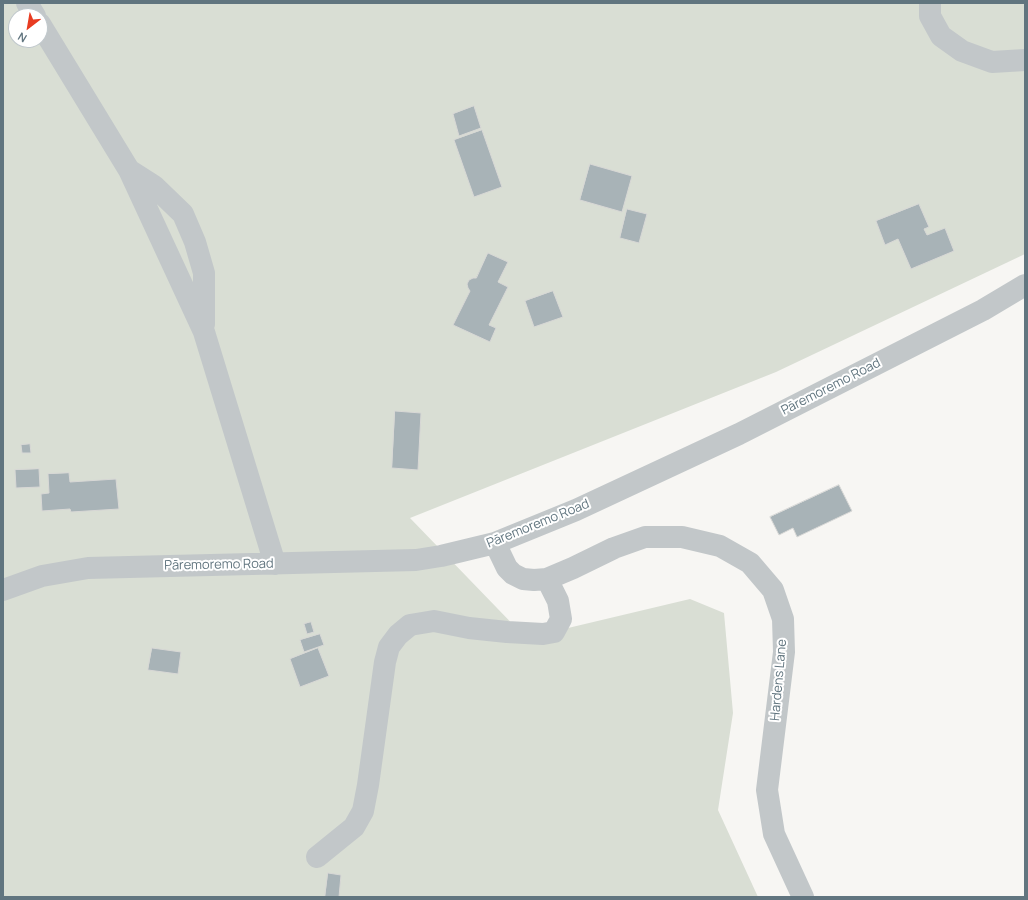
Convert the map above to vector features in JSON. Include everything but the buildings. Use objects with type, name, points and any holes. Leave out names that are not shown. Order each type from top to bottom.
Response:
[{"type":"street","points":[[930,3],[930,16],[941,36],[962,51],[992,62],[1025,60]]},
{"type":"street","points":[[48,37],[129,170],[204,332],[275,564]]},
{"type":"street","points":[[129,170],[154,186],[183,214],[195,242],[204,273],[204,332]]},
{"type":"street","name":"Pāremoremo Road","points":[[3,590],[42,576],[88,568],[416,560],[441,556],[495,543],[576,510],[740,434],[983,310],[1025,285]]},
{"type":"street","name":"Hardens Lane","points":[[495,543],[507,568],[513,574],[523,579],[534,580],[547,579],[614,548],[645,537],[682,537],[720,546],[750,563],[773,590],[783,619],[784,652],[766,790],[774,834],[803,897]]},
{"type":"street","points":[[317,857],[354,827],[363,812],[385,662],[389,647],[398,635],[410,625],[434,621],[469,628],[507,632],[543,634],[554,632],[561,619],[558,601],[547,579]]},
{"type":"shaded area","points":[[3,3],[1025,3],[1025,254],[776,372],[410,518],[526,638],[690,599],[724,613],[733,713],[718,810],[758,897],[3,897]]}]
